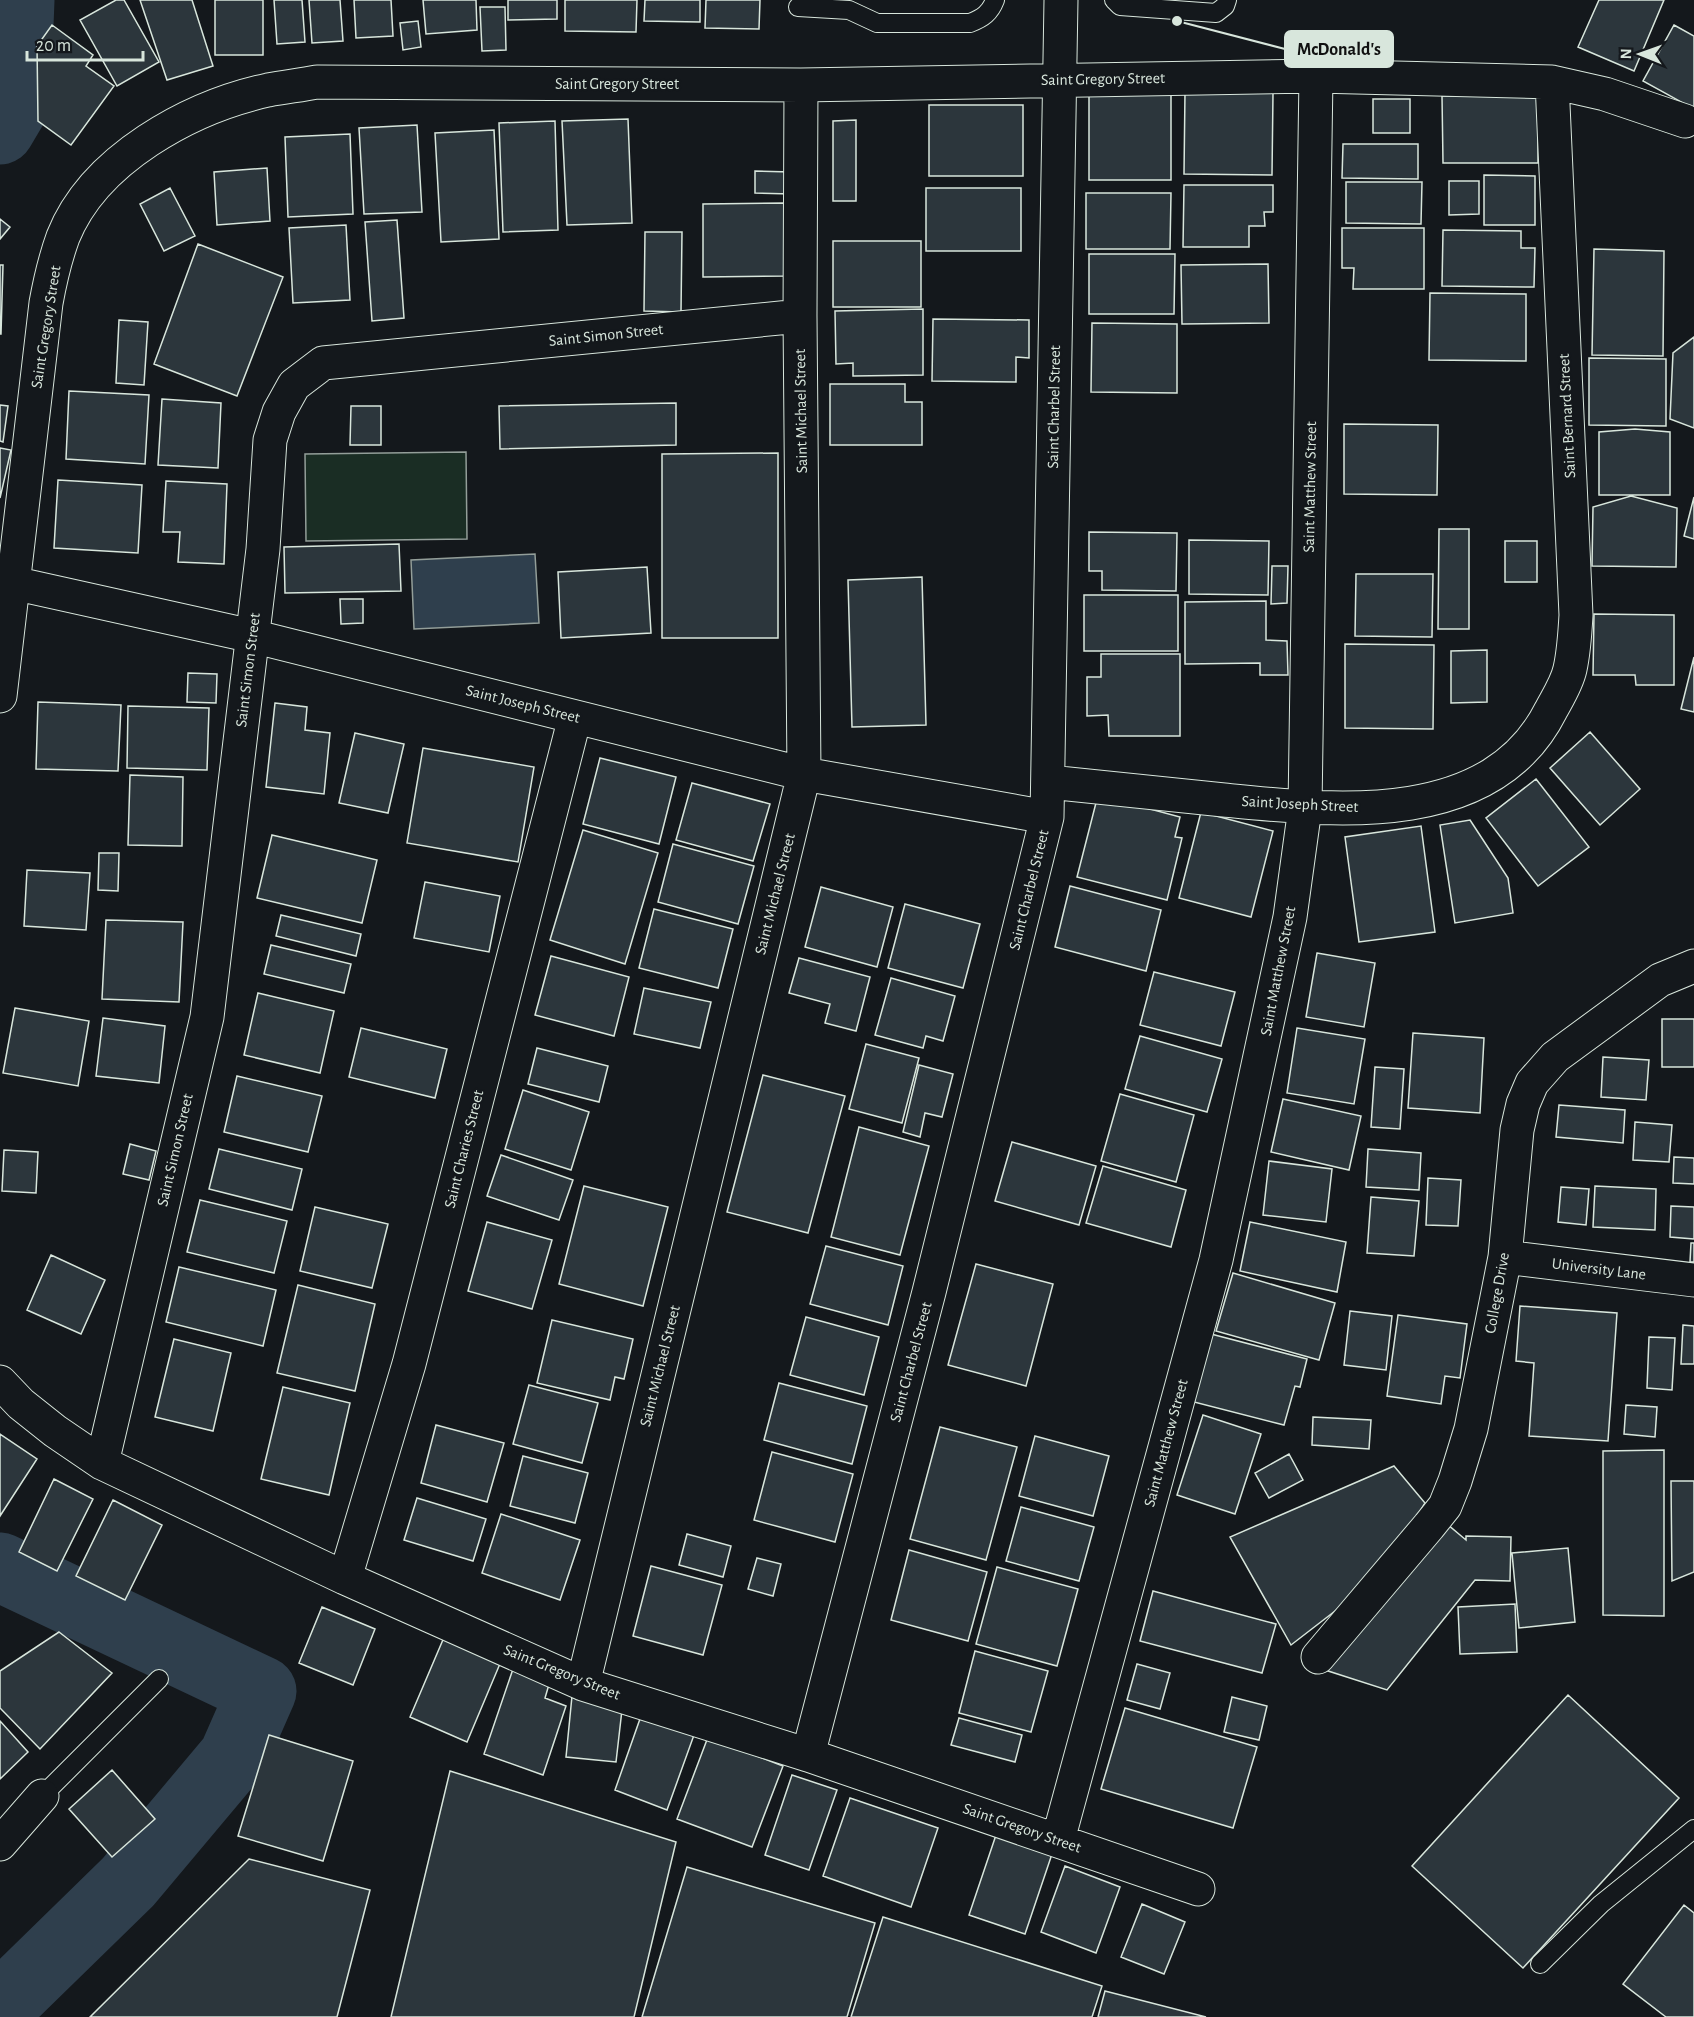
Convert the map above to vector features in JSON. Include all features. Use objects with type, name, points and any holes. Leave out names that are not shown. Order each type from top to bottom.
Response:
[{"type":"street","name":"Saint Charbel Street","points":[[808,1755],[929,1292],[1047,817],[1061,0]]},
{"type":"street","name":"Saint Gregory Street","points":[[0,696],[7,582],[46,303],[52,269],[64,235],[82,202],[108,171],[138,148],[172,127],[207,110],[268,90],[318,82],[801,85],[1316,76],[1552,82],[1605,94],[1685,121]]},
{"type":"street","name":"Saint Matthew Street","points":[[1058,1840],[1216,1260],[1290,917],[1305,808],[1316,76]]},
{"type":"street","name":"Saint Bernard Street","points":[[1533,740],[1547,718],[1570,670],[1576,615],[1552,82]]},
{"type":"street","name":"Saint Michael Street","points":[[583,1684],[804,774],[800,316],[801,85]]},
{"type":"street","name":"Saint Simon Street","points":[[102,1463],[207,1017],[263,549],[270,440],[279,412],[294,385],[323,363],[800,316]]},
{"type":"street","name":"Saint Joseph Street","points":[[7,582],[252,636],[804,774],[1047,817]]},
{"type":"street","name":"Saint Charies Street","points":[[345,1578],[409,1364],[575,717]]},
{"type":"street","name":"Saint Joseph Street","points":[[1049,782],[1305,808],[1372,808],[1438,798],[1470,786],[1501,769],[1533,740]]},
{"type":"street","name":"College Drive","points":[[1318,1657],[1445,1506],[1455,1481],[1471,1429],[1504,1257],[1517,1130],[1523,1104],[1532,1083],[1541,1070],[1555,1058],[1660,980],[1694,966]]},
{"type":"street","name":"University Lane","points":[[1504,1257],[1694,1280]]},
{"type":"street","name":"Saint Gregory Street","points":[[0,1382],[30,1411],[102,1463],[345,1578],[583,1684],[808,1755],[1198,1889]]},
{"type":"street","points":[[0,1844],[42,1796]]},
{"type":"lane","points":[[798,7],[849,5],[877,23],[970,24],[983,18],[991,10],[995,0]]},
{"type":"lane","points":[[1114,0],[1114,3],[1120,6],[1216,13],[1225,6],[1227,0]]},
{"type":"lane","points":[[42,1796],[159,1679]]},
{"type":"lane","points":[[1540,1964],[1601,1904],[1694,1829]]},
{"type":"green space","points":[[466,452],[467,539],[306,541],[305,454]]},
{"type":"water","points":[[535,554],[539,623],[414,629],[411,560]]},
{"type":"building","points":[[116,0],[124,0],[159,62],[117,86],[80,20]]},
{"type":"building","points":[[140,0],[192,0],[213,66],[167,80]]},
{"type":"building","points":[[215,0],[263,0],[263,55],[215,55]]},
{"type":"building","points":[[274,0],[302,0],[305,42],[277,44]]},
{"type":"building","points":[[309,0],[340,0],[343,41],[312,43]]},
{"type":"building","points":[[354,0],[391,0],[393,36],[356,38]]},
{"type":"building","points":[[423,0],[476,0],[477,30],[426,34]]},
{"type":"building","points":[[508,0],[557,0],[557,19],[508,20]]},
{"type":"building","points":[[565,0],[637,0],[636,32],[565,31]]},
{"type":"building","points":[[645,0],[700,0],[700,22],[644,21]]},
{"type":"building","points":[[706,0],[760,0],[759,29],[705,28]]},
{"type":"building","points":[[1599,0],[1664,0],[1634,71],[1578,47]]},
{"type":"building","points":[[480,7],[505,7],[506,50],[482,51]]},
{"type":"building","points":[[418,21],[421,47],[403,50],[400,23]]},
{"type":"building","points":[[52,25],[93,55],[86,66],[114,86],[71,145],[38,121],[37,46]]},
{"type":"building","points":[[1674,25],[1694,36],[1694,109],[1643,81]]},
{"type":"building","points":[[1089,86],[1171,87],[1171,180],[1089,180]]},
{"type":"building","points":[[1185,92],[1273,93],[1272,175],[1184,174]]},
{"type":"building","points":[[1442,96],[1538,96],[1538,163],[1443,163]]},
{"type":"building","points":[[1373,99],[1410,99],[1410,133],[1373,133]]},
{"type":"building","points":[[929,105],[1023,105],[1023,176],[929,176]]},
{"type":"building","points":[[628,119],[632,223],[567,225],[562,121]]},
{"type":"building","points":[[856,120],[856,201],[833,201],[833,121]]},
{"type":"building","points":[[555,121],[558,230],[503,232],[499,123]]},
{"type":"building","points":[[417,125],[422,212],[364,214],[359,128]]},
{"type":"building","points":[[494,130],[499,239],[441,242],[435,133]]},
{"type":"building","points":[[350,134],[353,214],[288,217],[285,137]]},
{"type":"building","points":[[1343,144],[1418,144],[1418,179],[1342,178]]},
{"type":"building","points":[[267,168],[270,221],[217,225],[214,172]]},
{"type":"building","points":[[755,171],[791,172],[791,194],[755,193]]},
{"type":"building","points":[[1484,175],[1535,176],[1535,225],[1484,225]]},
{"type":"building","points":[[1449,181],[1479,181],[1479,214],[1449,215]]},
{"type":"building","points":[[1346,182],[1422,182],[1421,224],[1346,223]]},
{"type":"building","points":[[1184,185],[1273,185],[1273,212],[1264,212],[1265,226],[1249,226],[1249,247],[1183,247]]},
{"type":"building","points":[[170,188],[195,236],[164,251],[140,204]]},
{"type":"building","points":[[926,188],[1021,188],[1021,251],[926,251]]},
{"type":"building","points":[[1086,193],[1171,193],[1170,249],[1086,249]]},
{"type":"building","points":[[784,203],[785,276],[703,277],[703,204]]},
{"type":"building","points":[[0,219],[10,227],[0,239]]},
{"type":"building","points":[[397,220],[404,318],[372,321],[365,222]]},
{"type":"building","points":[[346,225],[350,300],[293,303],[289,228]]},
{"type":"building","points":[[1342,228],[1424,228],[1424,289],[1353,289],[1354,268],[1342,268]]},
{"type":"building","points":[[1443,230],[1521,231],[1521,248],[1535,248],[1534,287],[1442,286]]},
{"type":"building","points":[[645,232],[682,232],[681,312],[644,311]]},
{"type":"building","points":[[833,241],[921,241],[921,307],[833,307]]},
{"type":"building","points":[[198,244],[283,277],[237,396],[154,364]]},
{"type":"building","points":[[1594,249],[1664,251],[1663,356],[1592,355]]},
{"type":"building","points":[[1089,254],[1175,254],[1174,314],[1089,314]]},
{"type":"building","points":[[1268,264],[1269,323],[1182,324],[1181,265]]},
{"type":"building","points":[[0,265],[3,265],[1,334],[0,334]]},
{"type":"building","points":[[1430,293],[1526,294],[1526,361],[1429,360]]},
{"type":"building","points":[[923,309],[923,375],[853,376],[853,363],[836,364],[835,311]]},
{"type":"building","points":[[933,319],[1029,320],[1029,358],[1016,357],[1016,382],[932,381]]},
{"type":"building","points":[[119,320],[148,322],[144,385],[116,383]]},
{"type":"building","points":[[1092,323],[1177,324],[1177,393],[1091,392]]},
{"type":"building","points":[[1694,337],[1694,428],[1670,419],[1673,353]]},
{"type":"building","points":[[1589,358],[1666,359],[1666,426],[1589,425]]},
{"type":"building","points":[[830,384],[905,384],[905,402],[922,402],[922,445],[830,445]]},
{"type":"building","points":[[69,391],[149,395],[145,464],[66,459]]},
{"type":"building","points":[[162,399],[221,403],[218,468],[158,465]]},
{"type":"building","points":[[676,403],[676,445],[500,449],[499,406]]},
{"type":"building","points":[[0,405],[8,406],[3,442],[0,441]]},
{"type":"building","points":[[351,406],[381,406],[381,445],[350,445]]},
{"type":"building","points":[[1344,424],[1438,425],[1437,495],[1344,494]]},
{"type":"building","points":[[1635,429],[1670,432],[1670,495],[1599,495],[1599,432]]},
{"type":"building","points":[[0,448],[11,450],[0,498]]},
{"type":"building","points":[[778,453],[778,638],[662,638],[662,454]]},
{"type":"building","points":[[58,480],[142,485],[138,553],[54,548]]},
{"type":"building","points":[[166,481],[227,484],[224,564],[178,562],[180,532],[163,532]]},
{"type":"building","points":[[1631,496],[1677,508],[1676,567],[1592,566],[1593,507]]},
{"type":"building","points":[[1694,497],[1694,539],[1684,536]]},
{"type":"building","points":[[1439,529],[1469,529],[1469,629],[1438,629]]},
{"type":"building","points":[[1089,532],[1177,533],[1176,591],[1102,590],[1102,571],[1089,571]]},
{"type":"building","points":[[1189,540],[1269,541],[1268,595],[1189,594]]},
{"type":"building","points":[[1505,541],[1537,541],[1537,582],[1505,582]]},
{"type":"building","points":[[399,544],[401,591],[285,593],[284,547]]},
{"type":"building","points":[[1272,566],[1288,566],[1287,603],[1271,604]]},
{"type":"building","points":[[647,567],[651,633],[561,638],[558,572]]},
{"type":"building","points":[[1356,574],[1433,574],[1432,637],[1355,636]]},
{"type":"building","points":[[922,577],[926,725],[852,727],[848,580]]},
{"type":"building","points":[[1084,595],[1178,595],[1178,651],[1084,651]]},
{"type":"building","points":[[340,599],[363,599],[363,623],[341,624]]},
{"type":"building","points":[[1266,601],[1266,640],[1287,641],[1288,675],[1260,675],[1260,663],[1185,664],[1185,602]]},
{"type":"building","points":[[1594,614],[1674,615],[1674,685],[1636,685],[1635,675],[1593,675]]},
{"type":"building","points":[[1345,644],[1434,645],[1433,729],[1345,728]]},
{"type":"building","points":[[1487,650],[1487,702],[1451,703],[1451,651]]},
{"type":"building","points":[[1101,654],[1180,654],[1180,736],[1109,736],[1108,715],[1087,716],[1087,677],[1101,677]]},
{"type":"building","points":[[1694,657],[1694,712],[1681,709]]},
{"type":"building","points":[[188,673],[217,674],[216,703],[187,702]]},
{"type":"building","points":[[38,702],[121,705],[118,771],[36,769]]},
{"type":"building","points":[[275,703],[307,707],[305,730],[330,733],[324,794],[266,787]]},
{"type":"building","points":[[128,706],[209,708],[207,770],[127,768]]},
{"type":"building","points":[[1590,732],[1640,789],[1600,825],[1550,768]]},
{"type":"building","points":[[355,733],[404,744],[388,813],[339,803]]},
{"type":"building","points":[[423,748],[534,767],[518,862],[407,843]]},
{"type":"building","points":[[600,758],[676,777],[659,844],[583,824]]},
{"type":"building","points":[[130,775],[183,777],[182,846],[128,845]]},
{"type":"building","points":[[1536,779],[1589,847],[1538,886],[1486,818]]},
{"type":"building","points":[[692,783],[770,804],[753,861],[676,840]]},
{"type":"building","points":[[1098,795],[1180,817],[1175,837],[1182,838],[1167,900],[1077,877]]},
{"type":"building","points":[[1201,812],[1273,831],[1251,917],[1179,898]]},
{"type":"building","points":[[1470,820],[1508,878],[1513,913],[1455,923],[1440,825]]},
{"type":"building","points":[[1421,826],[1435,932],[1359,942],[1345,837]]},
{"type":"building","points":[[583,830],[658,853],[625,964],[550,940]]},
{"type":"building","points":[[272,835],[377,860],[362,923],[257,898]]},
{"type":"building","points":[[673,844],[754,866],[738,924],[658,902]]},
{"type":"building","points":[[99,853],[119,853],[118,891],[98,890]]},
{"type":"building","points":[[27,870],[90,873],[86,930],[24,926]]},
{"type":"building","points":[[425,882],[500,896],[489,952],[414,938]]},
{"type":"building","points":[[1070,886],[1161,910],[1146,971],[1055,947]]},
{"type":"building","points":[[821,887],[893,907],[877,967],[805,947]]},
{"type":"building","points":[[905,904],[980,924],[963,988],[888,968]]},
{"type":"building","points":[[654,909],[733,929],[718,988],[639,968]]},
{"type":"building","points":[[281,915],[361,934],[356,956],[276,936]]},
{"type":"building","points":[[106,920],[183,922],[179,1002],[102,999]]},
{"type":"building","points":[[271,945],[351,964],[344,993],[264,974]]},
{"type":"building","points":[[1317,953],[1375,963],[1364,1027],[1306,1017]]},
{"type":"building","points":[[551,956],[629,977],[614,1036],[535,1015]]},
{"type":"building","points":[[799,958],[870,977],[856,1031],[825,1023],[830,1004],[789,993]]},
{"type":"building","points":[[1154,972],[1235,992],[1221,1046],[1140,1025]]},
{"type":"building","points":[[891,978],[955,996],[943,1041],[926,1036],[923,1048],[875,1035]]},
{"type":"building","points":[[644,988],[711,1002],[700,1048],[634,1034]]},
{"type":"building","points":[[258,993],[334,1011],[320,1073],[244,1055]]},
{"type":"building","points":[[15,1008],[89,1021],[78,1086],[3,1073]]},
{"type":"building","points":[[103,1018],[165,1026],[159,1083],[96,1076]]},
{"type":"building","points":[[1662,1019],[1694,1019],[1694,1067],[1662,1067]]},
{"type":"building","points":[[361,1028],[447,1049],[435,1098],[349,1077]]},
{"type":"building","points":[[1297,1028],[1365,1039],[1354,1104],[1287,1093]]},
{"type":"building","points":[[1413,1033],[1484,1038],[1480,1113],[1408,1108]]},
{"type":"building","points":[[1140,1036],[1222,1059],[1207,1112],[1125,1089]]},
{"type":"building","points":[[866,1044],[919,1058],[902,1123],[849,1109]]},
{"type":"building","points":[[537,1048],[608,1066],[599,1102],[528,1084]]},
{"type":"building","points":[[1603,1057],[1649,1060],[1646,1100],[1601,1097]]},
{"type":"building","points":[[919,1065],[953,1074],[942,1117],[925,1113],[920,1137],[903,1132]]},
{"type":"building","points":[[1375,1067],[1404,1069],[1400,1129],[1371,1127]]},
{"type":"building","points":[[763,1075],[845,1096],[808,1233],[727,1212]]},
{"type":"building","points":[[237,1076],[322,1096],[308,1152],[224,1132]]},
{"type":"building","points":[[523,1090],[589,1112],[571,1170],[505,1149]]},
{"type":"building","points":[[1120,1094],[1194,1115],[1176,1182],[1101,1161]]},
{"type":"building","points":[[1283,1099],[1361,1116],[1349,1170],[1271,1152]]},
{"type":"building","points":[[1559,1105],[1625,1110],[1623,1143],[1556,1137]]},
{"type":"building","points":[[1635,1122],[1672,1125],[1669,1162],[1633,1160]]},
{"type":"building","points":[[859,1127],[929,1146],[900,1255],[831,1237]]},
{"type":"building","points":[[1012,1142],[1096,1166],[1079,1225],[995,1201]]},
{"type":"building","points":[[130,1144],[156,1151],[149,1180],[123,1174]]},
{"type":"building","points":[[219,1149],[302,1169],[292,1210],[209,1189]]},
{"type":"building","points":[[1368,1149],[1421,1153],[1419,1190],[1366,1187]]},
{"type":"building","points":[[4,1150],[38,1152],[36,1193],[2,1191]]},
{"type":"building","points":[[501,1155],[573,1180],[559,1220],[487,1196]]},
{"type":"building","points":[[1674,1157],[1694,1158],[1694,1184],[1673,1183]]},
{"type":"building","points":[[1269,1161],[1332,1169],[1326,1222],[1263,1215]]},
{"type":"building","points":[[1103,1166],[1186,1190],[1171,1247],[1086,1223]]},
{"type":"building","points":[[1428,1178],[1461,1180],[1458,1226],[1426,1225]]},
{"type":"building","points":[[584,1186],[668,1207],[643,1306],[559,1284]]},
{"type":"building","points":[[1595,1186],[1656,1189],[1655,1230],[1593,1227]]},
{"type":"building","points":[[1561,1187],[1589,1189],[1586,1225],[1558,1222]]},
{"type":"building","points":[[1371,1197],[1419,1201],[1414,1256],[1367,1253]]},
{"type":"building","points":[[200,1200],[287,1221],[274,1273],[187,1252]]},
{"type":"building","points":[[1671,1206],[1694,1207],[1694,1239],[1670,1237]]},
{"type":"building","points":[[315,1207],[388,1224],[372,1288],[300,1271]]},
{"type":"building","points":[[487,1222],[552,1240],[532,1309],[468,1291]]},
{"type":"building","points":[[1250,1222],[1346,1242],[1337,1292],[1240,1271]]},
{"type":"building","points":[[1691,1243],[1694,1243],[1694,1262],[1690,1262]]},
{"type":"building","points":[[826,1246],[903,1266],[888,1325],[810,1304]]},
{"type":"building","points":[[51,1255],[105,1280],[81,1334],[27,1310]]},
{"type":"building","points":[[976,1264],[1053,1284],[1026,1386],[948,1365]]},
{"type":"building","points":[[179,1267],[276,1290],[263,1346],[166,1322]]},
{"type":"building","points":[[1233,1273],[1335,1303],[1319,1360],[1216,1331]]},
{"type":"building","points":[[298,1285],[375,1304],[355,1391],[277,1373]]},
{"type":"building","points":[[1520,1306],[1617,1313],[1608,1441],[1529,1436],[1534,1363],[1516,1361]]},
{"type":"building","points":[[1350,1311],[1392,1316],[1386,1370],[1344,1365]]},
{"type":"building","points":[[1398,1315],[1467,1324],[1460,1378],[1445,1376],[1441,1404],[1387,1396]]},
{"type":"building","points":[[806,1317],[879,1337],[864,1395],[790,1375]]},
{"type":"building","points":[[552,1320],[633,1339],[624,1379],[615,1377],[610,1400],[537,1383]]},
{"type":"building","points":[[1683,1325],[1694,1326],[1694,1364],[1681,1364]]},
{"type":"building","points":[[1211,1334],[1307,1359],[1300,1387],[1295,1386],[1284,1425],[1194,1402]]},
{"type":"building","points":[[1649,1337],[1675,1338],[1672,1390],[1647,1388]]},
{"type":"building","points":[[174,1339],[231,1353],[213,1431],[155,1417]]},
{"type":"building","points":[[779,1383],[867,1406],[852,1464],[764,1440]]},
{"type":"building","points":[[529,1385],[598,1403],[582,1463],[513,1444]]},
{"type":"building","points":[[283,1387],[350,1403],[329,1495],[261,1479]]},
{"type":"building","points":[[1626,1405],[1657,1407],[1655,1437],[1624,1434]]},
{"type":"building","points":[[1203,1415],[1261,1434],[1235,1514],[1177,1495]]},
{"type":"building","points":[[1313,1417],[1371,1420],[1369,1449],[1312,1445]]},
{"type":"building","points":[[436,1425],[504,1443],[487,1502],[421,1483]]},
{"type":"building","points":[[940,1427],[1017,1447],[986,1560],[910,1539]]},
{"type":"building","points":[[0,1434],[37,1459],[0,1516]]},
{"type":"building","points":[[1035,1436],[1109,1456],[1093,1516],[1019,1496]]},
{"type":"building","points":[[1664,1450],[1664,1616],[1603,1615],[1603,1451]]},
{"type":"building","points":[[772,1452],[853,1474],[835,1542],[754,1520]]},
{"type":"building","points":[[1289,1454],[1303,1480],[1269,1498],[1255,1473]]},
{"type":"building","points":[[523,1456],[588,1473],[575,1523],[510,1506]]},
{"type":"building","points":[[1394,1466],[1425,1503],[1383,1574],[1291,1645],[1230,1537]]},
{"type":"building","points":[[54,1479],[93,1499],[57,1571],[19,1552]]},
{"type":"building","points":[[1671,1481],[1694,1481],[1694,1572],[1672,1581]]},
{"type":"building","points":[[417,1498],[486,1519],[473,1561],[404,1540]]},
{"type":"building","points":[[113,1500],[162,1525],[125,1600],[76,1576]]},
{"type":"building","points":[[1021,1507],[1094,1527],[1079,1581],[1006,1561]]},
{"type":"building","points":[[501,1514],[580,1540],[560,1600],[482,1573]]},
{"type":"building","points":[[1441,1519],[1466,1540],[1466,1536],[1511,1537],[1510,1581],[1475,1580],[1387,1690],[1322,1669]]},
{"type":"building","points":[[687,1534],[731,1546],[723,1577],[679,1565]]},
{"type":"building","points":[[1568,1548],[1575,1622],[1519,1628],[1512,1553]]},
{"type":"building","points":[[909,1550],[987,1572],[968,1641],[891,1620]]},
{"type":"building","points":[[757,1558],[781,1564],[773,1596],[748,1589]]},
{"type":"building","points":[[651,1566],[722,1585],[703,1655],[633,1636]]},
{"type":"building","points":[[997,1567],[1078,1589],[1057,1666],[976,1644]]},
{"type":"building","points":[[1153,1591],[1276,1624],[1262,1673],[1140,1641]]},
{"type":"building","points":[[1515,1604],[1517,1652],[1460,1654],[1458,1607]]},
{"type":"building","points":[[322,1607],[375,1629],[353,1685],[299,1663]]},
{"type":"building","points":[[59,1632],[112,1673],[40,1749],[0,1708],[0,1671]]},
{"type":"building","points":[[445,1635],[502,1659],[467,1742],[410,1717]]},
{"type":"building","points":[[975,1651],[1048,1671],[1031,1732],[959,1713]]},
{"type":"building","points":[[1137,1664],[1170,1673],[1160,1709],[1127,1700]]},
{"type":"building","points":[[513,1669],[550,1681],[545,1698],[566,1706],[543,1775],[484,1754]]},
{"type":"building","points":[[1568,1695],[1679,1798],[1523,1968],[1412,1866]]},
{"type":"building","points":[[572,1696],[623,1701],[616,1762],[566,1757]]},
{"type":"building","points":[[1232,1697],[1267,1706],[1259,1740],[1224,1732]]},
{"type":"building","points":[[1125,1708],[1257,1747],[1233,1828],[1101,1789]]},
{"type":"building","points":[[641,1716],[694,1735],[667,1810],[615,1790]]},
{"type":"building","points":[[959,1718],[1022,1735],[1015,1762],[951,1745]]},
{"type":"building","points":[[0,1721],[28,1752],[0,1779]]},
{"type":"building","points":[[269,1735],[353,1761],[323,1861],[238,1836]]},
{"type":"building","points":[[708,1737],[783,1766],[752,1847],[677,1819]]},
{"type":"building","points":[[112,1770],[155,1819],[112,1857],[69,1809]]},
{"type":"building","points":[[450,1771],[676,1842],[634,2017],[391,2017]]},
{"type":"building","points":[[792,1775],[837,1790],[809,1870],[765,1855]]},
{"type":"building","points":[[850,1798],[938,1828],[911,1907],[823,1876]]},
{"type":"building","points":[[996,1835],[1052,1854],[1025,1934],[969,1915]]},
{"type":"building","points":[[249,1859],[370,1890],[337,2017],[90,2017]]},
{"type":"building","points":[[1065,1866],[1120,1887],[1096,1953],[1041,1932]]},
{"type":"building","points":[[687,1867],[875,1923],[847,2017],[642,2017]]},
{"type":"building","points":[[1142,1904],[1185,1922],[1164,1974],[1121,1957]]},
{"type":"building","points":[[1684,1905],[1694,1913],[1694,2017],[1666,2017],[1623,1984]]},
{"type":"building","points":[[883,1917],[1102,1986],[1092,2017],[851,2017]]},
{"type":"building","points":[[1105,1991],[1206,2017],[1098,2017]]},
{"type":"waterway","points":[[0,130],[16,103],[20,0]]},
{"type":"waterway","points":[[0,1567],[262,1691],[233,1757],[128,1882],[0,2007]]},
{"type":"place","name":"McDonald's","points":[[1177,21]]}]
